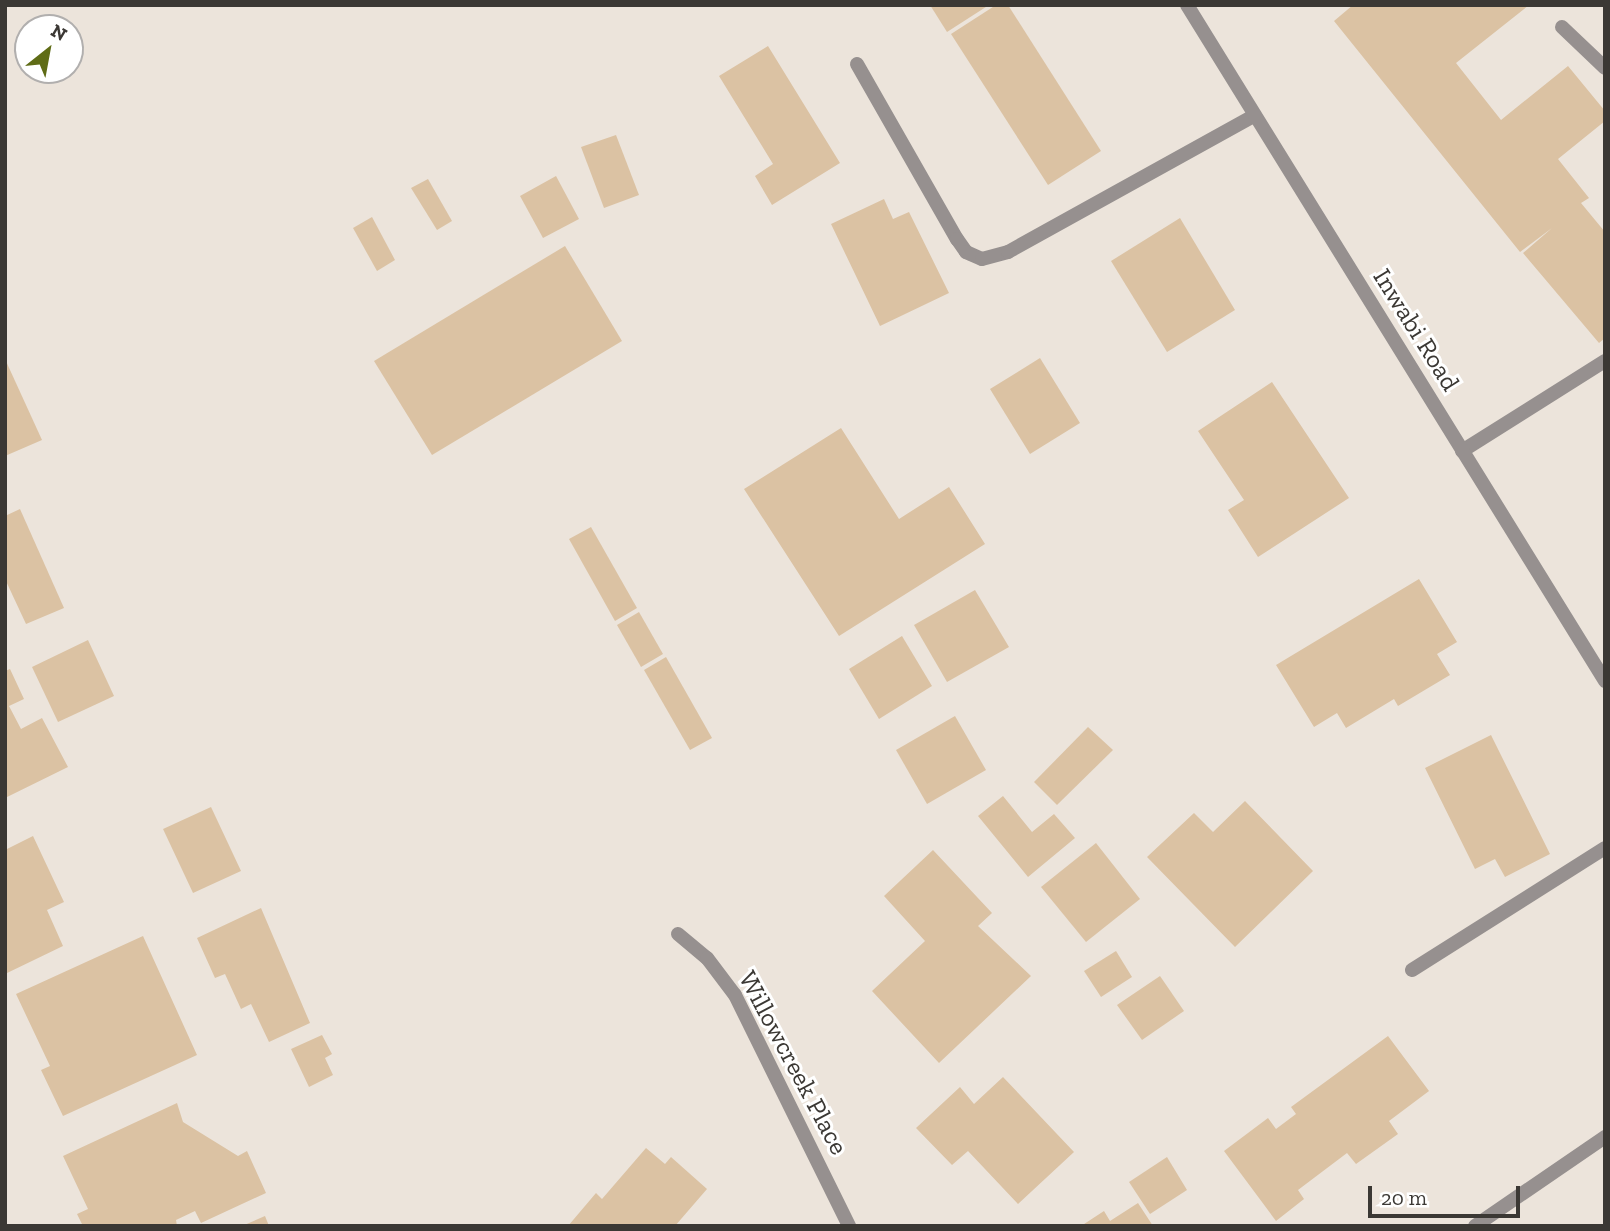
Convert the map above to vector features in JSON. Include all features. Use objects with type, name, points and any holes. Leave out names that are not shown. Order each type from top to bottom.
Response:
[{"type":"street","name":"Inwabi Road","points":[[1187,5],[1605,681]]},
{"type":"street","points":[[1562,27],[1605,68]]},
{"type":"street","points":[[857,64],[957,239],[966,252],[982,259],[1008,252],[1255,115]]},
{"type":"street","points":[[1462,451],[1605,361]]},
{"type":"street","points":[[1412,970],[1605,848]]},
{"type":"street","name":"Willowcreek Place","points":[[678,934],[707,958],[735,995],[849,1226]]},
{"type":"street","points":[[1475,1226],[1605,1137]]},
{"type":"building","points":[[930,5],[989,5],[947,32]]},
{"type":"building","points":[[996,5],[1008,5],[1101,151],[1048,185],[951,34]]},
{"type":"building","points":[[1353,5],[1529,5],[1456,63],[1501,120],[1568,66],[1605,111],[1605,121],[1558,159],[1589,198],[1581,203],[1605,232],[1605,338],[1599,343],[1523,253],[1552,228],[1520,252],[1334,21]]},
{"type":"building","points":[[768,46],[840,163],[772,205],[755,176],[773,164],[719,76]]},
{"type":"building","points":[[616,135],[639,195],[604,208],[581,147]]},
{"type":"building","points":[[556,176],[579,219],[543,238],[520,196]]},
{"type":"building","points":[[428,179],[452,221],[437,230],[411,188]]},
{"type":"building","points":[[884,199],[893,219],[909,212],[949,293],[880,326],[831,224]]},
{"type":"building","points":[[372,217],[395,260],[377,271],[353,228]]},
{"type":"building","points":[[1180,218],[1235,310],[1167,352],[1111,261]]},
{"type":"building","points":[[565,246],[622,341],[432,455],[374,361]]},
{"type":"building","points":[[1040,358],[1080,423],[1030,454],[990,389]]},
{"type":"building","points":[[5,359],[42,440],[5,456]]},
{"type":"building","points":[[1272,382],[1349,498],[1258,557],[1228,510],[1244,500],[1198,431]]},
{"type":"building","points":[[841,428],[899,519],[949,487],[985,544],[839,636],[744,489]]},
{"type":"building","points":[[20,509],[64,608],[26,624],[5,579],[5,516]]},
{"type":"building","points":[[591,527],[637,608],[615,621],[569,539]]},
{"type":"building","points":[[1419,579],[1457,642],[1437,654],[1450,675],[1398,706],[1394,699],[1346,728],[1337,713],[1314,727],[1276,665]]},
{"type":"building","points":[[975,590],[1009,647],[947,682],[914,625]]},
{"type":"building","points":[[639,612],[663,654],[641,667],[617,625]]},
{"type":"building","points":[[902,636],[932,686],[879,719],[849,669]]},
{"type":"building","points":[[88,640],[114,696],[58,722],[32,667]]},
{"type":"building","points":[[666,657],[712,738],[690,750],[644,670]]},
{"type":"building","points":[[10,669],[24,699],[9,706],[21,729],[42,718],[68,767],[5,798],[5,671]]},
{"type":"building","points":[[955,716],[986,770],[927,804],[896,750]]},
{"type":"building","points":[[1088,727],[1113,750],[1057,805],[1034,782]]},
{"type":"building","points":[[1491,735],[1550,854],[1505,877],[1495,859],[1475,869],[1425,768]]},
{"type":"building","points":[[1003,796],[1032,832],[1054,814],[1075,838],[1028,877],[978,816]]},
{"type":"building","points":[[1245,801],[1313,871],[1235,947],[1147,857],[1194,813],[1213,832]]},
{"type":"building","points":[[211,807],[241,871],[193,893],[163,829]]},
{"type":"building","points":[[33,836],[64,902],[47,910],[63,946],[5,974],[5,850]]},
{"type":"building","points":[[1096,843],[1140,899],[1086,942],[1041,887]]},
{"type":"building","points":[[933,850],[992,913],[978,926],[1031,976],[939,1063],[872,991],[925,941],[884,896]]},
{"type":"building","points":[[261,908],[310,1023],[269,1042],[251,1004],[241,1009],[225,974],[215,978],[197,938]]},
{"type":"building","points":[[143,936],[197,1055],[63,1116],[41,1070],[50,1066],[16,994]]},
{"type":"building","points":[[1116,951],[1132,977],[1101,997],[1084,971]]},
{"type":"building","points":[[1160,976],[1184,1011],[1142,1040],[1117,1005]]},
{"type":"building","points":[[322,1035],[332,1054],[325,1058],[333,1075],[309,1087],[291,1049]]},
{"type":"building","points":[[1388,1036],[1429,1091],[1389,1121],[1398,1134],[1356,1164],[1347,1153],[1298,1190],[1304,1199],[1276,1221],[1224,1151],[1268,1118],[1276,1129],[1296,1114],[1291,1107]]},
{"type":"building","points":[[1003,1077],[1074,1152],[1018,1204],[968,1151],[952,1165],[916,1128],[960,1087],[974,1104]]},
{"type":"building","points":[[177,1103],[183,1122],[238,1156],[247,1151],[266,1193],[201,1223],[195,1211],[176,1220],[177,1226],[83,1226],[77,1214],[88,1209],[63,1156]]},
{"type":"building","points":[[646,1148],[665,1164],[671,1157],[707,1189],[675,1226],[568,1226],[596,1193],[602,1199]]},
{"type":"building","points":[[1167,1157],[1187,1190],[1150,1214],[1129,1182]]},
{"type":"building","points":[[1138,1203],[1153,1226],[1081,1226],[1104,1211],[1110,1221]]},
{"type":"building","points":[[265,1216],[269,1226],[242,1226]]}]
